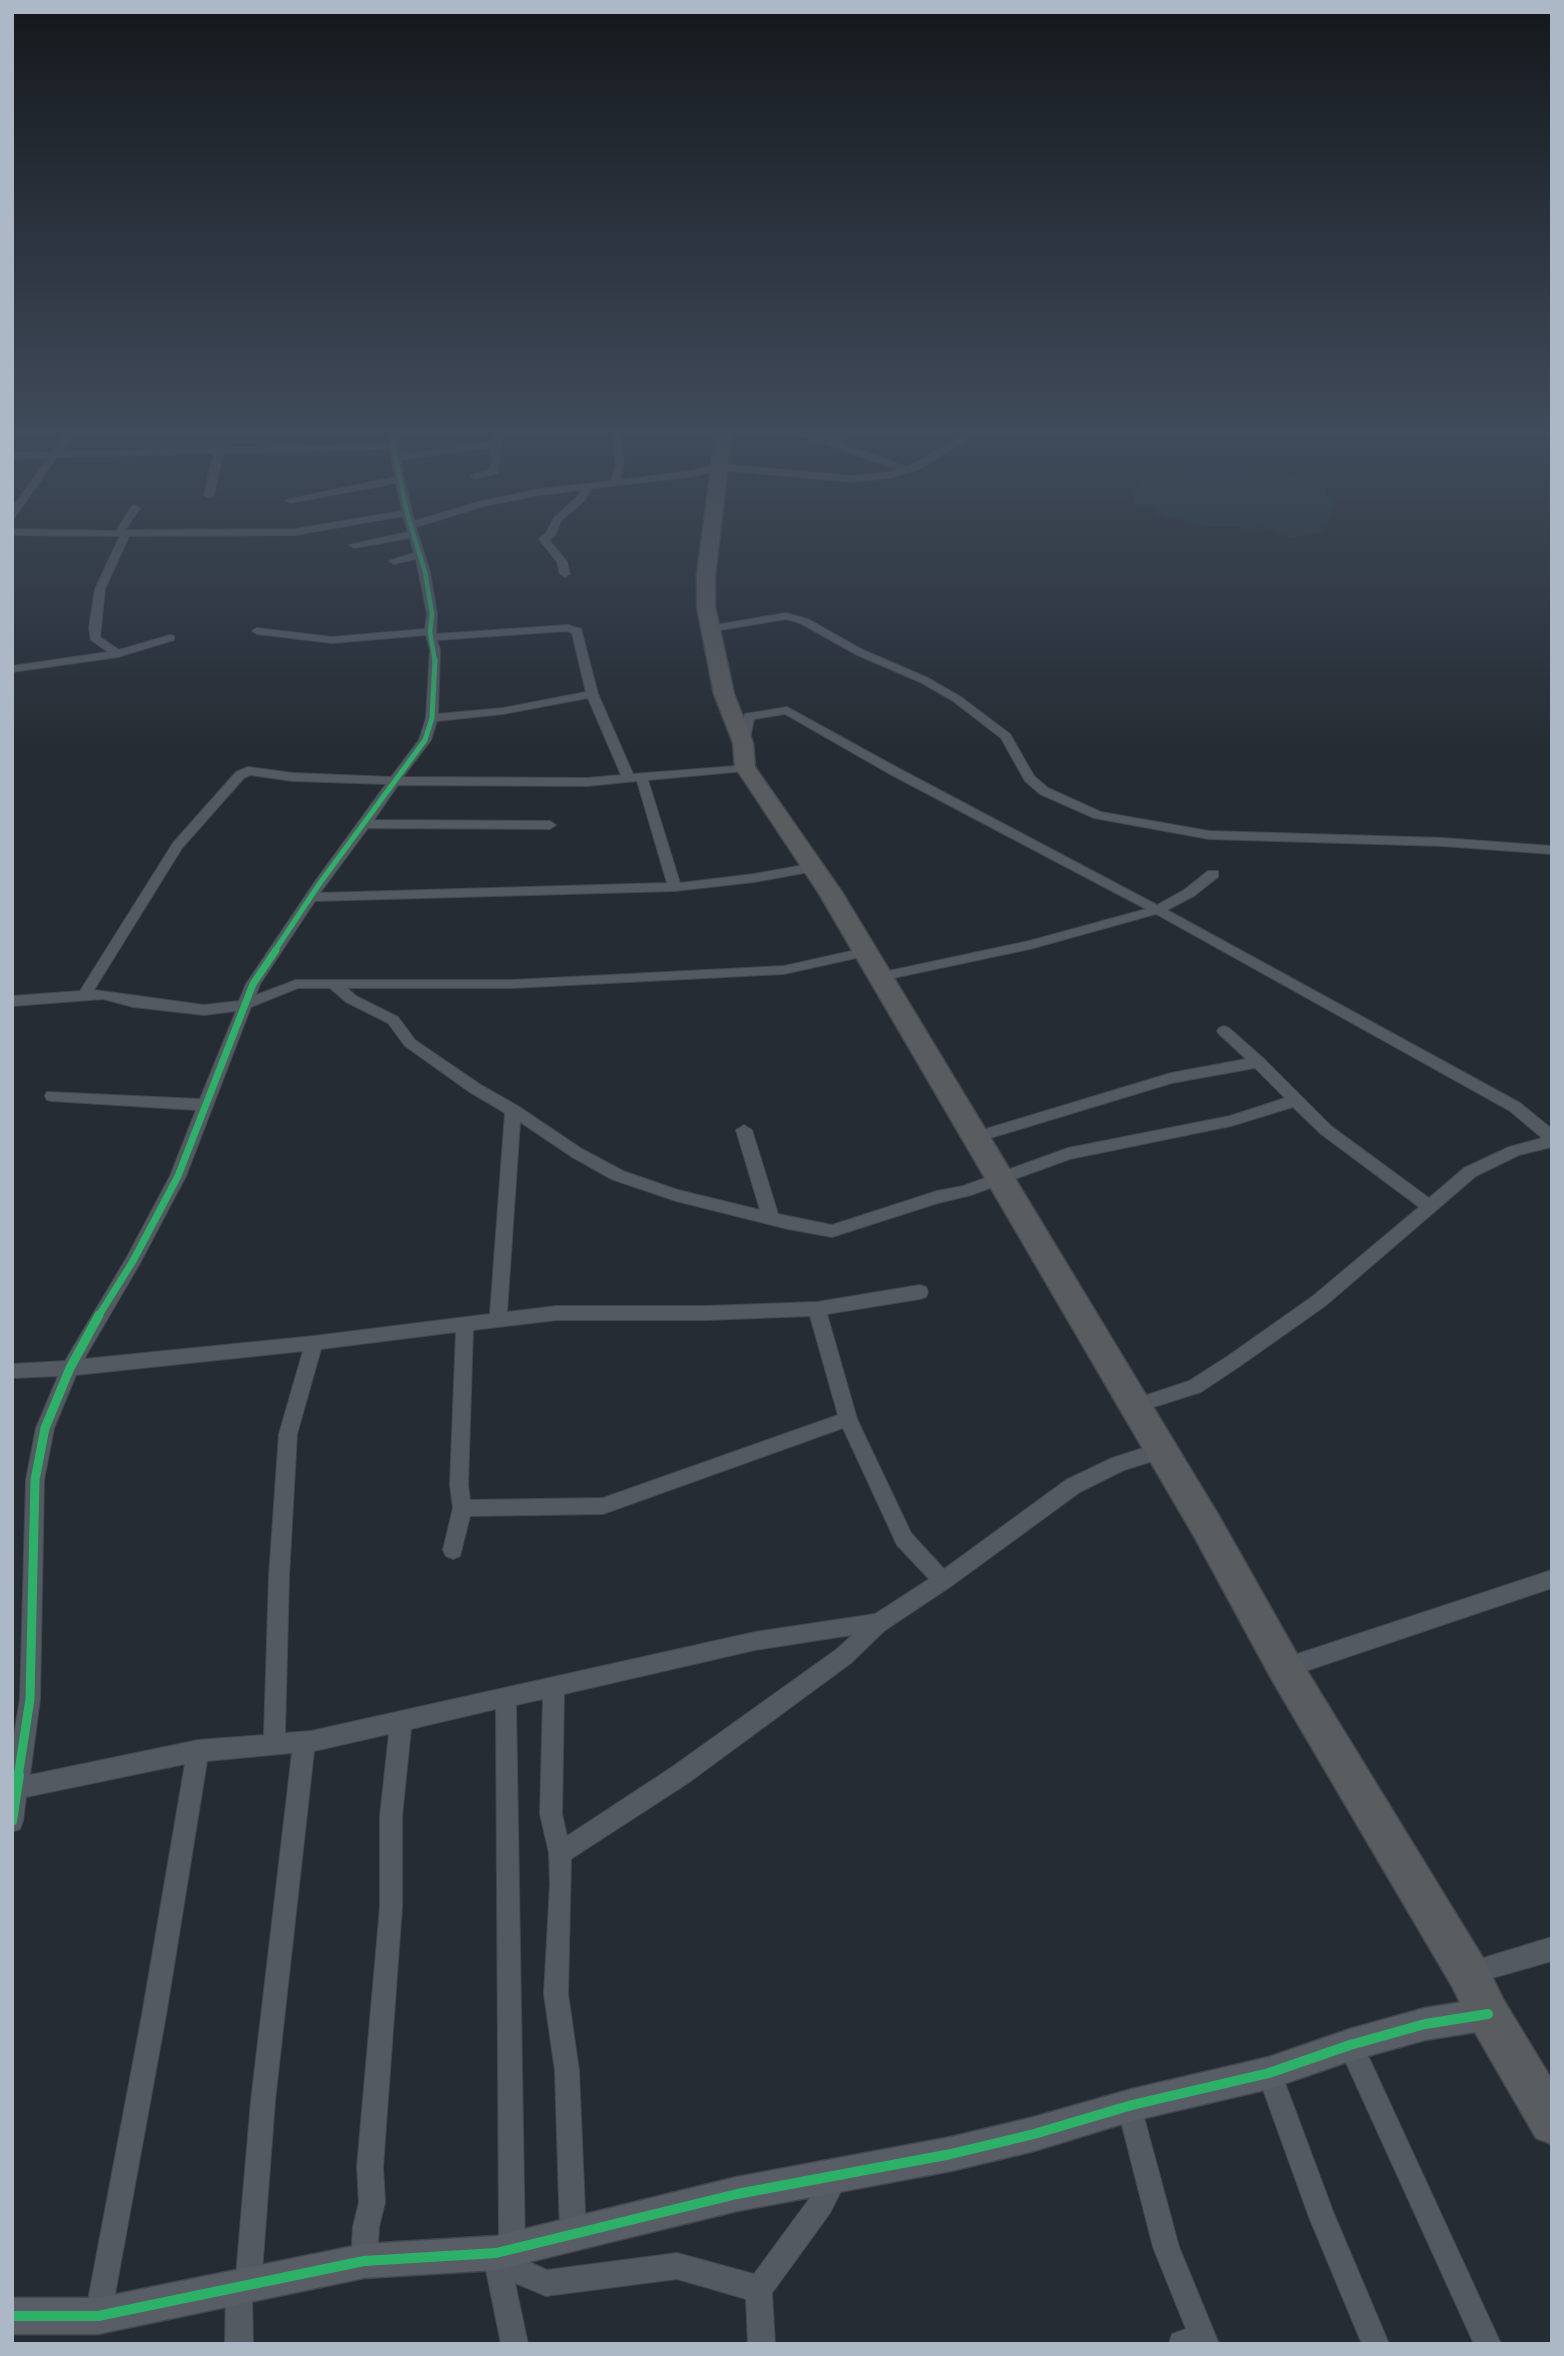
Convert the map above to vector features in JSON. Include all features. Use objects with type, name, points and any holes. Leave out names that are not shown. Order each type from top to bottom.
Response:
[{"type":"highway","points":[[710,541],[706,575],[709,629],[724,694],[743,743],[745,767],[815,867],[1207,1527],[1285,1668],[1468,1973],[1488,2014],[1552,2122]]},
{"type":"street","points":[[118,654],[95,638],[94,628],[100,589],[119,541]]},
{"type":"street","points":[[354,545],[365,541]]},
{"type":"street","points":[[12,1821],[30,1699],[35,1480],[45,1428],[70,1368],[159,1215],[207,1105],[253,985],[311,897],[425,740],[432,718],[435,686],[432,614],[416,541]]},
{"type":"street","points":[[546,541],[562,562],[565,574]]},
{"type":"street","points":[[394,561],[420,555]]},
{"type":"street","points":[[709,629],[786,616],[804,621],[859,652],[924,680],[957,699],[1006,736],[1029,778],[1044,791],[1098,815],[1209,835],[1443,842],[1552,850]]},
{"type":"street","points":[[257,631],[332,640],[431,634],[577,631],[592,694],[636,779],[675,887]]},
{"type":"street","points":[[12,669],[118,654],[170,638]]},
{"type":"street","points":[[432,718],[503,711],[592,694]]},
{"type":"street","points":[[743,743],[749,716],[787,710],[892,770],[1157,910],[1515,1107],[1552,1139],[1489,1161],[1470,1172],[1319,1301],[1234,1361],[1195,1387],[1135,1406]]},
{"type":"street","points":[[85,994],[177,846],[240,775],[255,770],[293,777],[394,781],[587,782],[745,767]]},
{"type":"street","points":[[363,824],[550,825]]},
{"type":"street","points":[[311,897],[675,887],[754,878],[815,867]]},
{"type":"street","points":[[879,977],[1030,945],[1157,910],[1189,893],[1213,874]]},
{"type":"street","points":[[12,1001],[85,994],[111,995],[134,1002],[204,1010],[244,1005],[296,984],[512,984],[784,970],[864,952]]},
{"type":"street","points":[[333,984],[351,999],[393,1020],[410,1043],[576,1153],[617,1175],[676,1195],[832,1231],[999,1179],[1068,1154],[1231,1121],[1297,1100]]},
{"type":"street","points":[[1224,1031],[1326,1130],[1430,1207]]},
{"type":"street","points":[[974,1138],[1171,1078],[1258,1062]]},
{"type":"street","points":[[52,1096],[207,1105]]},
{"type":"street","points":[[498,1320],[513,1110]]},
{"type":"street","points":[[744,1130],[771,1219]]},
{"type":"street","points":[[12,1371],[70,1368],[314,1343],[557,1313],[707,1313],[817,1309],[920,1292]]},
{"type":"street","points":[[817,1309],[848,1419],[904,1539],[943,1581]]},
{"type":"street","points":[[453,1550],[462,1508],[459,1485],[465,1324]]},
{"type":"street","points":[[274,1744],[279,1576],[288,1434],[314,1343]]},
{"type":"street","points":[[462,1508],[603,1506],[848,1419]]},
{"type":"street","points":[[559,1853],[680,1775],[844,1656],[877,1624],[943,1581],[1073,1486],[1119,1464],[1160,1451]]},
{"type":"street","points":[[1285,1668],[1552,1579]]},
{"type":"street","points":[[15,1788],[198,1751],[304,1742],[755,1641],[867,1623],[877,1624]]},
{"type":"street","points":[[554,1687],[551,1814],[559,1853],[561,1884],[556,1994],[567,2071],[573,2234]]},
{"type":"street","points":[[506,1698],[501,2254],[515,2344]]},
{"type":"street","points":[[364,2262],[366,2227],[372,2202],[370,2167],[391,1907],[391,1816],[401,1721]]},
{"type":"street","points":[[239,2344],[262,2101],[304,1742]]},
{"type":"street","points":[[98,2316],[154,2015],[198,1751]]},
{"type":"street","points":[[1468,1973],[1552,1950]]},
{"type":"street","points":[[12,2316],[98,2316],[364,2262],[501,2254],[737,2194],[1034,2134],[1129,2106],[1269,2073],[1350,2045],[1425,2024],[1488,2014]]},
{"type":"street","points":[[1350,2045],[1488,2344]]},
{"type":"street","points":[[1269,2073],[1322,2217],[1376,2344]]},
{"type":"street","points":[[1129,2106],[1166,2247],[1197,2342]]},
{"type":"street","points":[[762,2344],[759,2289],[821,2204],[835,2176]]},
{"type":"street","points":[[501,2254],[547,2283],[677,2266],[759,2289]]},
{"type":"cycle path","points":[[12,1821],[30,1699],[35,1480],[45,1428],[70,1368],[133,1261],[178,1176],[253,984],[320,883],[425,740],[432,718],[435,650],[430,632],[432,614],[425,572],[416,541]]},
{"type":"cycle path","points":[[12,2316],[98,2316],[364,2261],[496,2253],[737,2194],[951,2154],[1034,2134],[1132,2105],[1269,2073],[1350,2045],[1425,2024],[1488,2014]]}]
